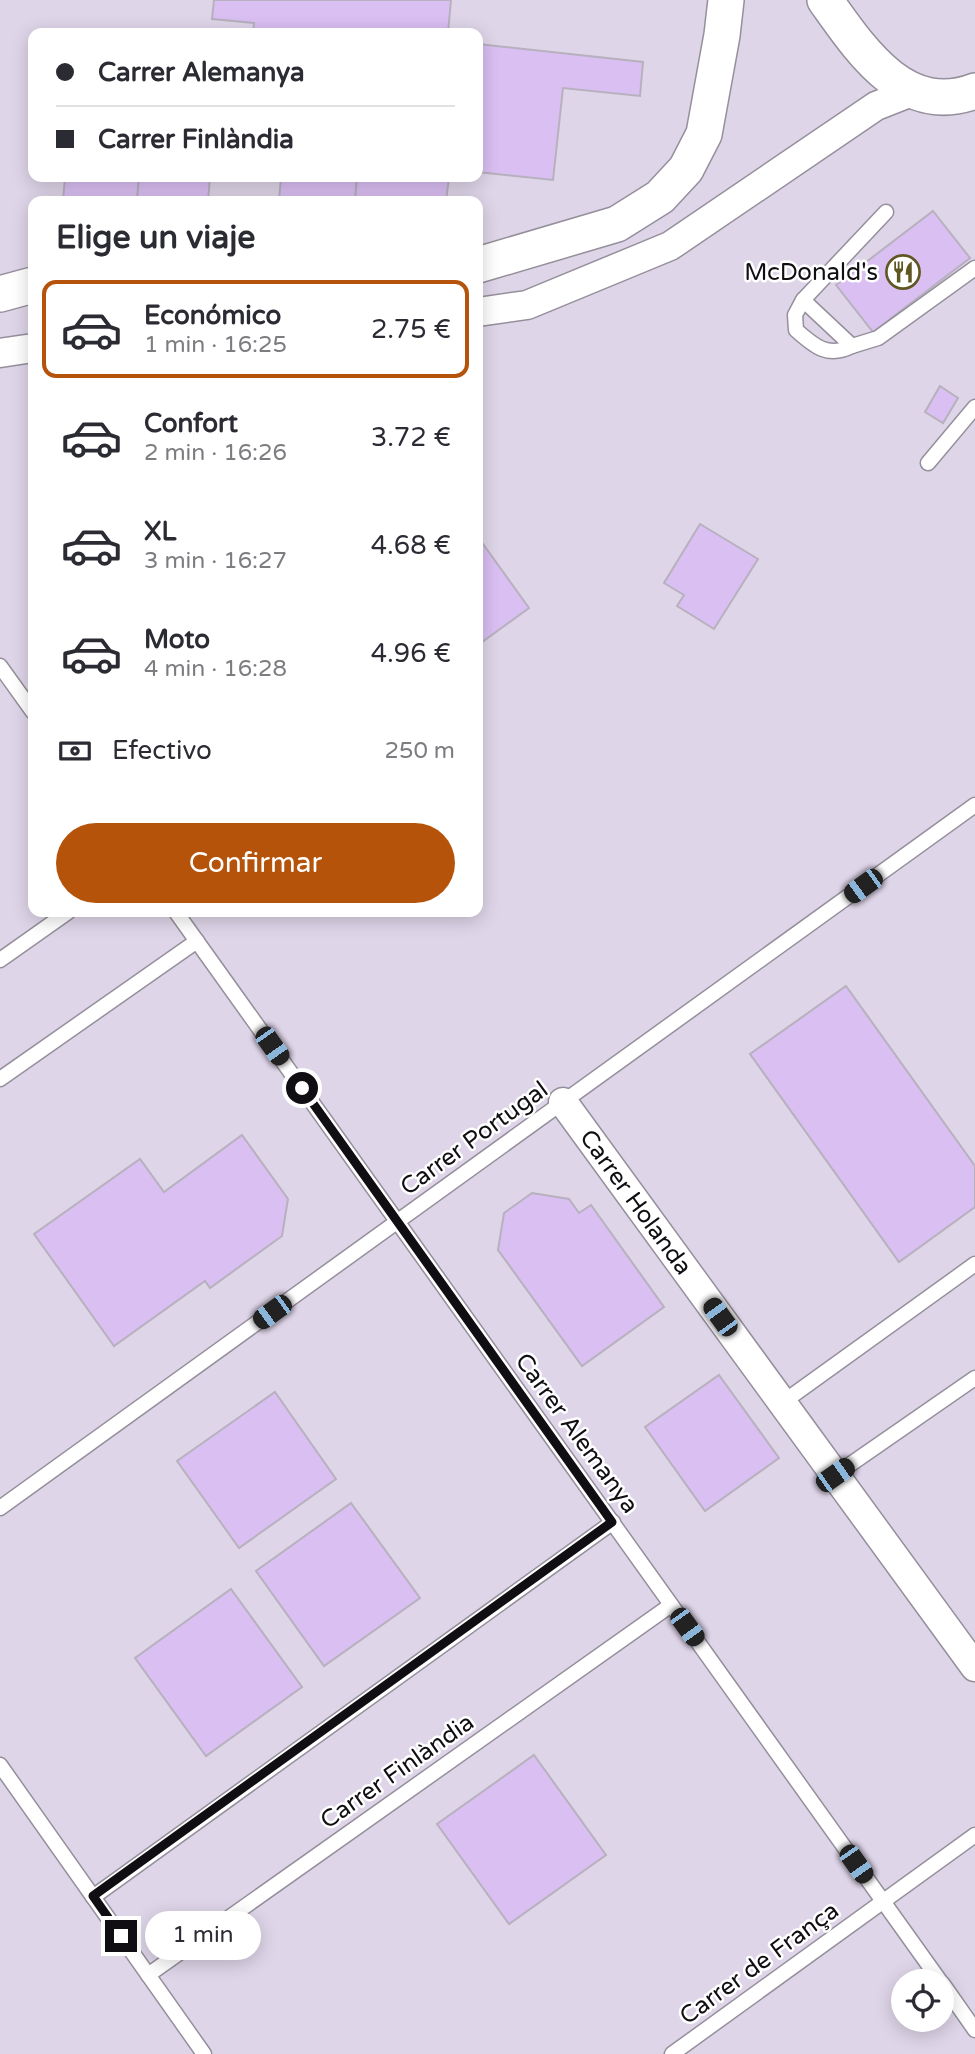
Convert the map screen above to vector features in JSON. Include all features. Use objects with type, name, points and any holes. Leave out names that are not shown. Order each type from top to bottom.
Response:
[{"type":"street","points":[[483,264],[617,224],[660,197],[686,169],[704,134],[726,0]]},
{"type":"street","points":[[825,0],[865,56],[887,76],[914,91],[942,97],[974,93]]},
{"type":"street","points":[[483,311],[527,305],[670,246],[876,106],[914,91]]},
{"type":"street","points":[[0,294],[28,286]]},
{"type":"street","points":[[0,353],[28,349]]},
{"type":"street","name":"Carrer Holanda","points":[[563,1102],[975,1667]]},
{"type":"lane","points":[[886,212],[803,300],[795,315],[796,330],[817,346],[838,353],[878,338],[975,268]]},
{"type":"lane","points":[[803,300],[852,346]]},
{"type":"lane","points":[[928,463],[975,407]]},
{"type":"lane","points":[[0,666],[28,705]]},
{"type":"lane","name":"Carrer Portugal","points":[[0,1508],[975,805]]},
{"type":"lane","points":[[0,960],[61,917]]},
{"type":"lane","name":"Carrer Alemanya","points":[[180,917],[932,1969]]},
{"type":"lane","points":[[0,1079],[197,941]]},
{"type":"lane","points":[[782,1403],[975,1264]]},
{"type":"lane","points":[[835,1475],[975,1377]]},
{"type":"lane","points":[[93,1896],[612,1522]]},
{"type":"lane","name":"Carrer Finlàndia","points":[[148,1975],[671,1605]]},
{"type":"lane","points":[[0,1765],[204,2054]]},
{"type":"lane","name":"Carrer de França","points":[[672,2054],[975,1835]]},
{"type":"lane","name":"Carrer Alemanya","points":[[954,2000],[975,2029]]},
{"type":"shaded area","points":[[0,0],[975,0],[975,2054],[0,2054]]},
{"type":"building","points":[[214,0],[451,0],[448,28],[254,28],[254,23],[212,19]]},
{"type":"building","points":[[483,45],[643,62],[640,96],[563,88],[553,180],[483,173]]},
{"type":"building","points":[[65,182],[139,182],[137,196],[63,196]]},
{"type":"building","points":[[139,182],[210,182],[208,196],[137,196]]},
{"type":"building","points":[[281,182],[357,182],[355,196],[279,196]]},
{"type":"building","points":[[357,182],[448,182],[447,196],[355,196]]},
{"type":"building","name":"McDonald's","points":[[933,211],[970,258],[873,332],[836,285]]},
{"type":"building","points":[[940,386],[958,398],[943,423],[925,412]]},
{"type":"building","points":[[700,524],[758,559],[714,629],[677,606],[684,595],[664,583]]},
{"type":"building","points":[[483,544],[529,608],[483,641]]},
{"type":"building","points":[[846,986],[975,1166],[975,1207],[899,1262],[750,1054]]},
{"type":"building","points":[[242,1135],[288,1199],[282,1236],[210,1288],[205,1281],[114,1346],[34,1234],[140,1159],[164,1192]]},
{"type":"building","points":[[532,1193],[569,1199],[579,1213],[591,1205],[664,1307],[582,1366],[498,1250],[504,1213]]},
{"type":"building","points":[[719,1375],[779,1458],[705,1511],[645,1427]]},
{"type":"building","points":[[275,1392],[336,1479],[239,1548],[177,1461]]},
{"type":"building","points":[[351,1503],[420,1598],[324,1666],[256,1571]]},
{"type":"building","points":[[231,1589],[302,1687],[206,1756],[135,1658]]},
{"type":"building","points":[[534,1755],[606,1855],[509,1924],[437,1824]]},
{"type":"place","name":"McDonald's","points":[[903,272]]},
{"type":"route","points":[[121,1936],[93,1896],[612,1522],[302,1088]]}]
